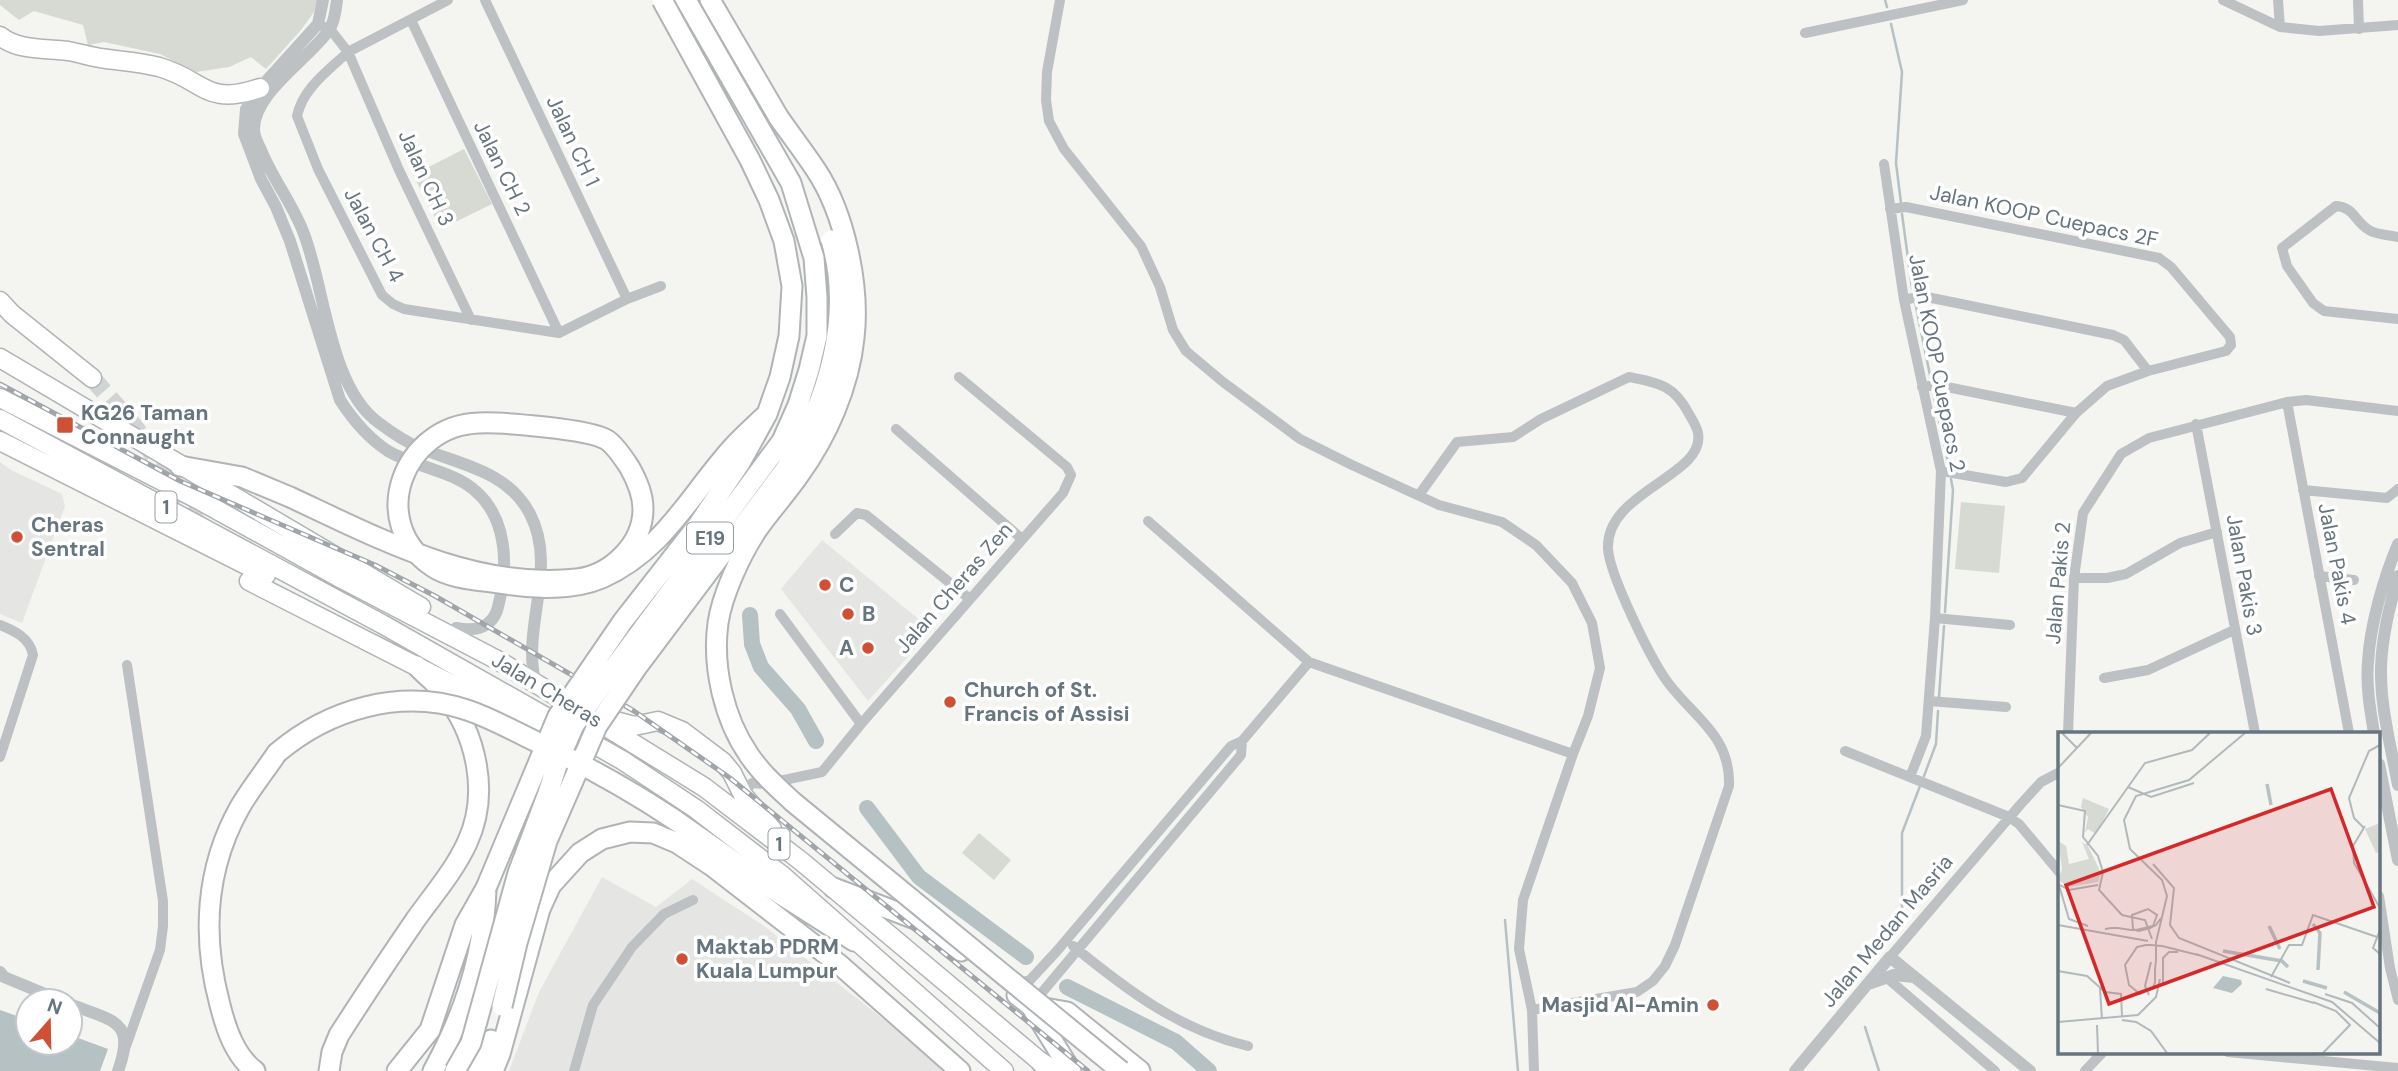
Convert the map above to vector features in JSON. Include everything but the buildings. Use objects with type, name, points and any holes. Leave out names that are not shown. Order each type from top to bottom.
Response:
[{"type":"highway","name":"E19","points":[[433,1071],[451,1039],[470,987],[485,926],[486,888],[558,716],[624,621],[698,525],[740,463],[766,414],[780,377],[789,336],[792,286],[784,241],[769,200],[750,160],[662,0]]},
{"type":"highway","name":"E19","points":[[455,1071],[471,1043],[518,873],[558,762],[575,725],[608,676],[782,441],[798,405],[817,336],[814,258],[791,183],[686,0]]},
{"type":"highway","points":[[478,1071],[502,1006],[517,943],[547,841],[597,726],[785,470],[817,411],[829,372],[836,336],[839,282],[823,213],[811,180],[779,118],[710,0]]},
{"type":"highway","points":[[0,36],[10,44],[140,62],[173,71],[218,95],[239,95],[260,88]]},
{"type":"highway","points":[[779,118],[817,171],[847,245],[852,275],[854,339],[847,374],[834,412],[818,446],[756,532],[728,590],[718,622],[717,659],[722,696],[748,754],[793,802],[1121,1071]]},
{"type":"highway","points":[[0,301],[18,319],[92,378]]},
{"type":"highway","points":[[0,358],[479,641],[501,662]]},
{"type":"highway","points":[[0,372],[78,418],[113,427]]},
{"type":"highway","name":"Jalan Cheras","points":[[0,398],[201,501],[501,662],[704,787],[801,861],[1049,1068]]},
{"type":"highway","points":[[180,466],[242,477],[391,544],[412,553],[423,557],[433,561],[526,579],[579,579],[601,572],[624,556],[640,529],[643,507],[638,484],[618,451],[606,440],[586,433],[478,422],[444,429],[426,442],[416,454],[406,470],[397,497],[397,509],[408,543],[413,550],[419,557],[436,569],[449,574],[514,585],[550,588],[601,578],[661,538],[731,449],[766,414]]},
{"type":"highway","name":"Jalan Cheras","points":[[0,419],[382,624],[622,760],[696,809],[775,870],[998,1069]]},
{"type":"highway","points":[[0,441],[301,592],[331,598]]},
{"type":"highway","points":[[249,581],[520,719],[622,760]]},
{"type":"highway","points":[[329,1071],[332,1052],[339,1035],[452,869],[467,844],[477,817],[480,792],[478,766],[456,711],[442,691],[416,666]]},
{"type":"highway","points":[[255,1071],[245,1063],[226,1027],[214,982],[208,938],[209,895],[220,853],[240,808],[277,753],[299,735],[328,719],[357,708],[429,702],[466,710],[504,726],[631,791],[780,894],[854,941]]},
{"type":"highway","points":[[583,712],[634,726],[658,721],[681,731],[723,762],[733,773],[748,802],[801,861]]},
{"type":"highway","points":[[493,1071],[540,909],[551,885],[580,853],[602,839],[630,832],[653,833],[677,843],[712,866],[840,965],[960,1071]]},
{"type":"highway","points":[[397,1071],[430,1030],[465,925],[486,888]]},
{"type":"highway","points":[[834,888],[923,922],[1031,1006],[1071,1071]]},
{"type":"highway","points":[[1031,1006],[1067,1012],[1140,1071]]},
{"type":"street","points":[[323,0],[324,27],[260,88],[246,108],[244,134],[289,241],[340,400],[353,420],[389,451],[457,478],[491,508],[502,532],[505,557],[502,594],[496,617],[484,627],[466,630],[456,628]]},
{"type":"street","points":[[337,0],[324,27],[257,110],[253,131],[271,175],[305,235],[325,317],[347,381],[369,413],[377,422],[419,447],[501,480],[516,493],[529,511],[537,528],[542,555],[533,647],[532,668],[535,681]]},
{"type":"street","name":"Jalan CH 4","points":[[448,0],[348,52],[309,89],[299,106],[299,125],[318,169],[382,295],[393,304],[404,309],[559,333]]},
{"type":"street","name":"Jalan CH 1","points":[[485,0],[627,299]]},
{"type":"street","points":[[1060,0],[1046,72],[1049,121],[1064,149],[1141,246],[1160,287],[1173,330],[1186,351],[1300,439],[1439,505],[1502,522],[1536,545],[1572,583],[1592,623],[1600,668],[1588,716],[1523,900],[1519,949],[1532,1010],[1534,1071]]},
{"type":"street","points":[[1805,33],[1963,0]]},
{"type":"street","points":[[2223,0],[2280,27],[2319,31],[2398,25]]},
{"type":"street","points":[[2278,0],[2280,27]]},
{"type":"street","points":[[2358,0],[2359,29]]},
{"type":"street","name":"Jalan CH 2","points":[[411,20],[559,333]]},
{"type":"street","name":"Jalan CH 3","points":[[324,27],[348,52],[471,320]]},
{"type":"street","name":"Jalan KOOP Cuepacs 2","points":[[1884,164],[1904,300],[1941,471],[1935,618],[1926,736],[1910,777]]},
{"type":"street","points":[[2398,237],[2372,233],[2353,212],[2345,206],[2336,206],[2282,248],[2287,265],[2313,303],[2324,311],[2398,318]]},
{"type":"street","name":"Jalan KOOP Cuepacs 2F","points":[[1890,209],[1906,207],[2159,258],[2171,267],[2222,327],[2230,337],[2231,345],[2226,351],[2148,371]]},
{"type":"street","points":[[307,300],[314,293],[310,259]]},
{"type":"street","points":[[559,333],[627,299],[660,286]]},
{"type":"street","points":[[1904,300],[1922,296],[2112,335],[2124,340],[2148,371],[2106,386],[2076,412],[2022,478],[2006,482],[1941,471]]},
{"type":"street","name":"Jalan Cheras Zen","points":[[765,784],[822,772],[1063,493],[1071,475],[1068,467],[959,377]]},
{"type":"street","points":[[1419,495],[1457,442],[1513,437],[1541,419],[1629,377],[1666,387],[1680,397],[1698,433],[1695,450],[1690,458],[1620,512],[1609,536],[1608,550],[1641,636],[1669,684],[1701,718],[1722,747],[1730,767],[1729,786],[1675,945],[1665,966],[1653,981],[1637,992],[1532,1010]]},
{"type":"street","points":[[1922,387],[1937,385],[2076,412]]},
{"type":"street","name":"Jalan Pakis 2","points":[[2068,732],[2074,578],[2083,513],[2121,454],[2149,438],[2287,402],[2306,400],[2398,411]]},
{"type":"street","name":"Jalan Pakis 4","points":[[2287,402],[2349,732]]},
{"type":"street","name":"Jalan Pakis 3","points":[[2196,425],[2255,732]]},
{"type":"street","points":[[896,429],[1022,539]]},
{"type":"street","points":[[2303,490],[2388,498],[2398,489]]},
{"type":"street","points":[[835,534],[857,513],[866,514],[970,599]]},
{"type":"street","points":[[1148,521],[1309,662],[1573,754]]},
{"type":"street","points":[[2074,578],[2107,578],[2126,574],[2180,543],[2217,532]]},
{"type":"street","points":[[2374,732],[2367,688],[2368,659],[2392,612],[2390,562],[2398,544]]},
{"type":"street","points":[[2319,576],[2354,580]]},
{"type":"street","points":[[2398,576],[2392,612],[2385,633],[2381,667],[2385,713],[2398,785]]},
{"type":"street","points":[[780,614],[861,724]]},
{"type":"street","points":[[1935,618],[2010,625]]},
{"type":"street","points":[[0,625],[23,636],[31,646],[33,655],[0,757]]},
{"type":"street","points":[[2104,678],[2148,670],[2234,630]]},
{"type":"street","points":[[1004,986],[1030,979],[1067,940],[1231,746],[1242,741],[1309,662]]},
{"type":"street","points":[[117,1071],[160,950],[163,914],[127,665]]},
{"type":"street","points":[[1928,701],[2006,707]]},
{"type":"street","points":[[1031,1006],[1241,755],[1242,741]]},
{"type":"street","points":[[1845,751],[2009,817],[2026,831],[2058,871]]},
{"type":"street","points":[[723,762],[741,778],[765,784]]},
{"type":"street","points":[[2380,769],[2398,856]]},
{"type":"street","name":"Jalan Medan Masria","points":[[1796,1071],[2009,817],[2041,782],[2058,773]]},
{"type":"street","points":[[748,802],[749,785],[765,784]]},
{"type":"street","points":[[574,1071],[593,1005],[632,947],[664,914],[693,900]]},
{"type":"street","points":[[2380,910],[2384,968],[2398,1000]]},
{"type":"street","points":[[1067,940],[1162,1013],[1196,1031],[1248,1046]]},
{"type":"street","points":[[1890,957],[2030,1071]]},
{"type":"street","points":[[0,972],[28,987]]},
{"type":"street","points":[[1864,987],[1886,977],[1915,977]]},
{"type":"street","points":[[1886,977],[1995,1071]]},
{"type":"street","points":[[111,1020],[127,1020],[135,1015],[139,1008]]},
{"type":"street","points":[[84,1009],[111,1020],[121,1028],[125,1038],[124,1052]]},
{"type":"street","points":[[2085,1071],[2101,1054]]},
{"type":"street","points":[[2249,1054],[2398,1068]]},
{"type":"shaded area","points":[[0,0],[320,0],[301,30],[266,69],[251,57],[229,67],[196,72],[160,54],[104,42],[88,45],[83,25],[34,11],[19,20],[0,5]]},
{"type":"shaded area","points":[[464,149],[492,204],[441,229],[413,175]]},
{"type":"shaded area","points":[[0,462],[62,494],[65,506],[22,623],[0,614]]},
{"type":"shaded area","points":[[1961,502],[2005,506],[1999,573],[1955,569]]},
{"type":"shaded area","points":[[822,540],[932,630],[868,701],[781,589]]},
{"type":"shaded area","points":[[979,833],[1011,860],[994,880],[962,853]]},
{"type":"shaded area","name":"Maktab PDRM Kuala Lumpur","points":[[602,877],[656,907],[692,879],[764,926],[950,1071],[509,1071],[539,992]]},
{"type":"shaded area","points":[[0,1010],[14,1015],[14,1057],[84,1057],[84,1040],[108,1049],[100,1071],[0,1071]]},
{"type":"waterway","points":[[1885,0],[1887,7]]},
{"type":"waterway","points":[[1891,24],[1902,72],[1896,163],[1901,203]]},
{"type":"waterway","points":[[1902,214],[1912,288]]},
{"type":"waterway","points":[[1915,302],[1931,380]]},
{"type":"waterway","points":[[1933,392],[1949,467]]},
{"type":"waterway","points":[[1945,612],[1953,490],[1951,479]]},
{"type":"waterway","points":[[750,615],[752,644],[761,667],[798,709],[816,741]]},
{"type":"waterway","points":[[1939,697],[1944,626]]},
{"type":"waterway","points":[[1924,776],[1936,744],[1938,711]]},
{"type":"waterway","points":[[1870,955],[1898,925],[1902,915],[1902,833],[1920,786]]},
{"type":"waterway","points":[[867,808],[919,877],[1026,957]]},
{"type":"waterway","points":[[1505,920],[1518,1071]]},
{"type":"waterway","points":[[1067,987],[1176,1042],[1209,1071]]},
{"type":"waterway","points":[[1865,1027],[1879,1071]]},
{"type":"tunnel","points":[[92,378],[135,427],[202,530]]},
{"type":"railway","points":[[0,384],[180,481],[375,565],[435,596],[634,711],[730,778],[1088,1071]]},
{"type":"place","name":"KG26 Taman Connaught","points":[[65,425]]},
{"type":"place","name":"Cheras Sentral","points":[[17,537]]},
{"type":"place","name":"C","points":[[825,585]]},
{"type":"place","name":"B","points":[[848,614]]},
{"type":"place","name":"A","points":[[868,648]]},
{"type":"place","name":"Church of St. Francis of Assisi","points":[[950,702]]},
{"type":"place","name":"Maktab PDRM Kuala Lumpur","points":[[682,959]]},
{"type":"place","name":"Masjid Al-Amin","points":[[1713,1005]]}]
